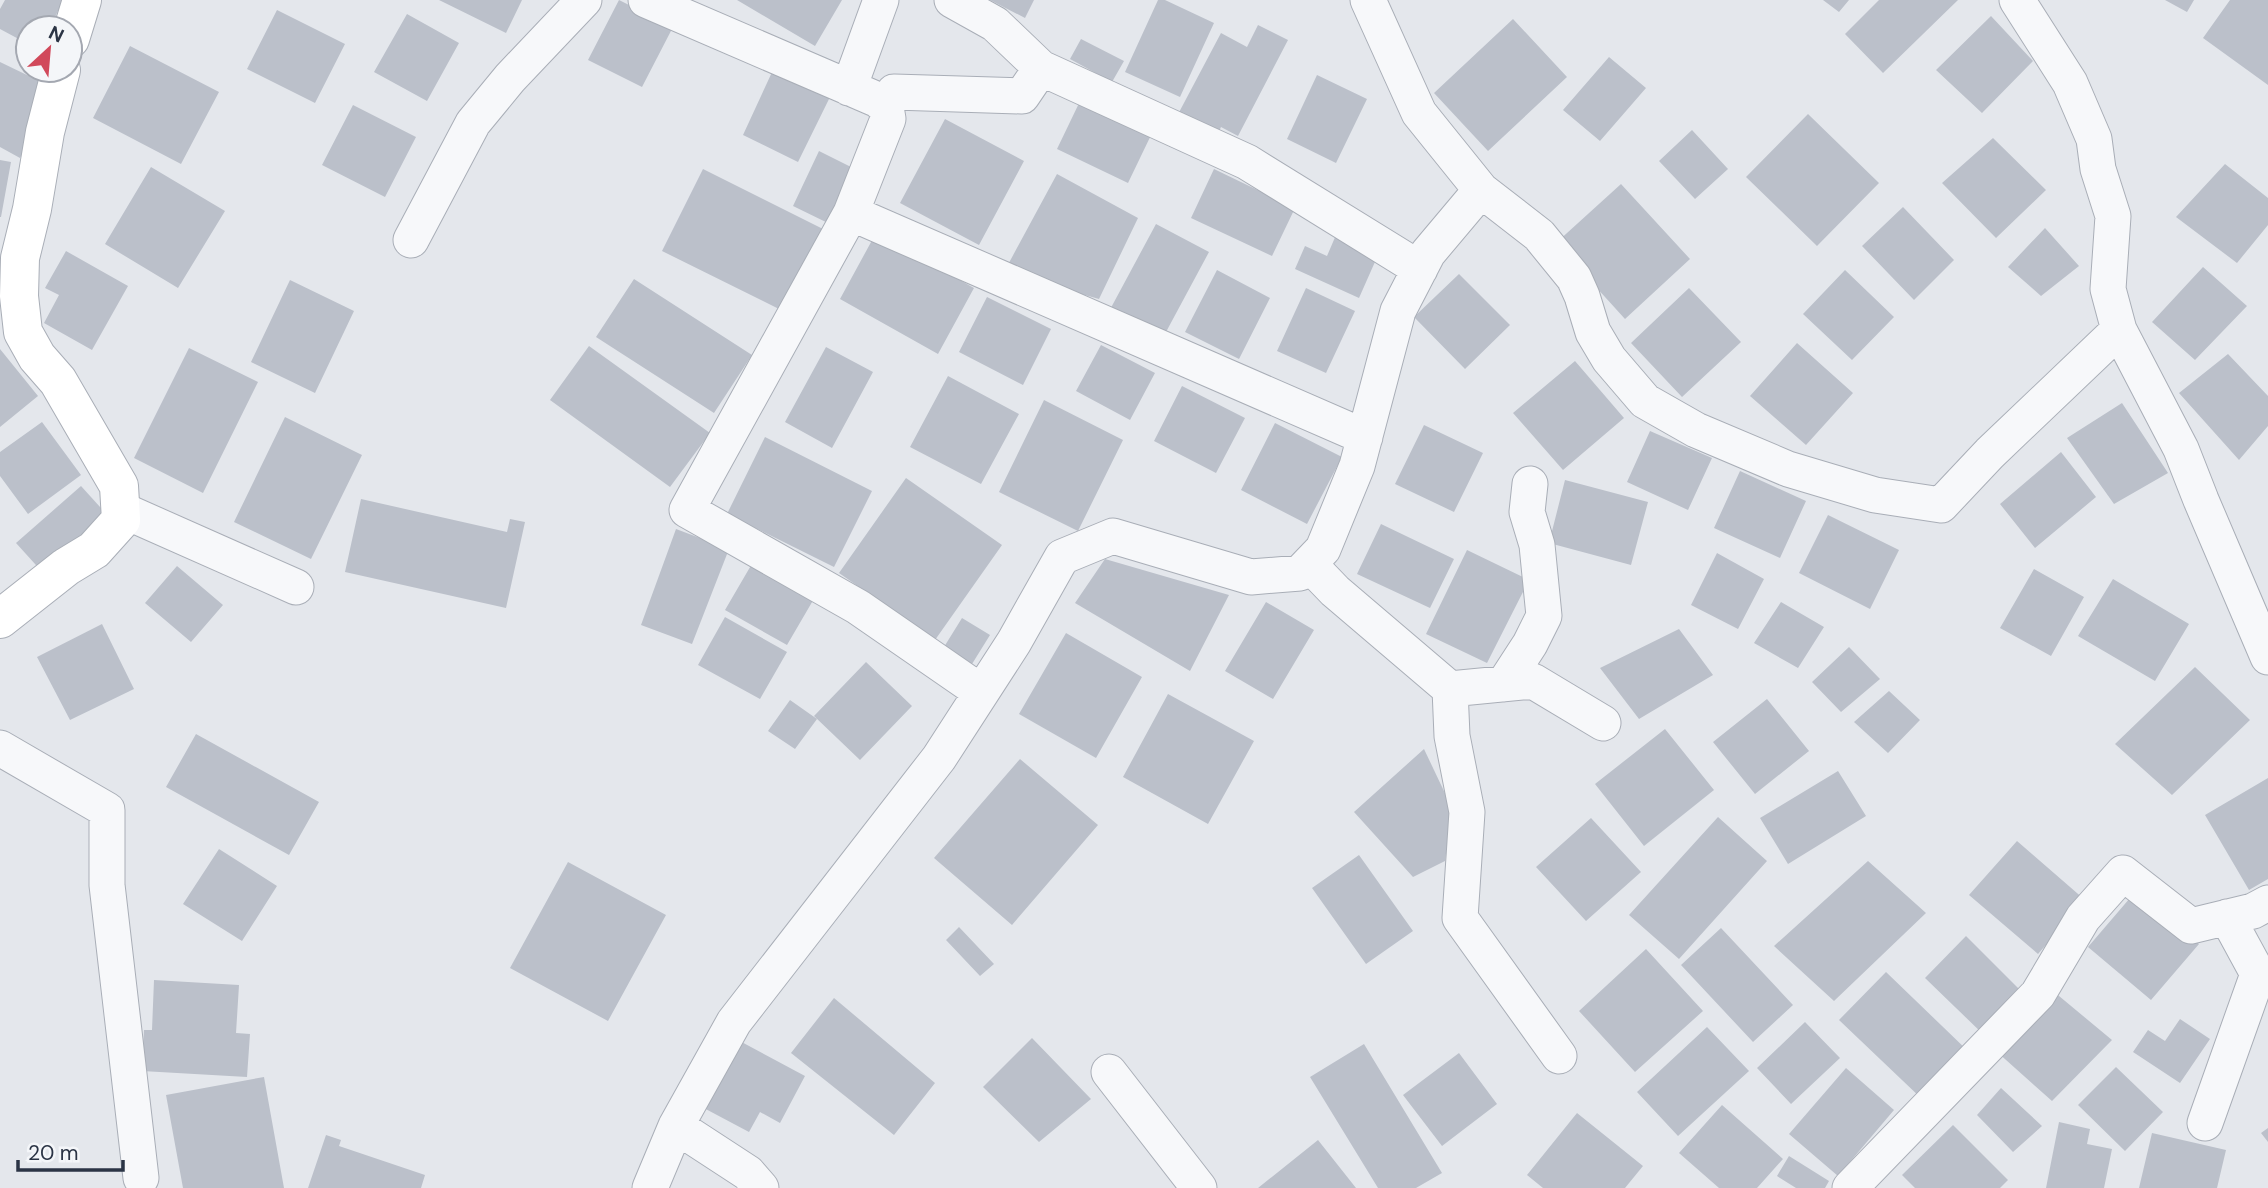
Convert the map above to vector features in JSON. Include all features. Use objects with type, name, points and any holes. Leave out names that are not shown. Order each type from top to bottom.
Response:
[{"type":"street","points":[[411,240],[472,123],[510,78],[584,0]]},
{"type":"street","points":[[646,0],[878,100],[886,107]]},
{"type":"street","points":[[849,88],[881,0]]},
{"type":"street","points":[[953,0],[995,24],[1041,68],[1247,162],[1420,270]]},
{"type":"street","points":[[1368,0],[1419,113],[1481,190],[1539,235],[1574,278],[1594,332],[1609,359],[1645,401],[1696,430],[1788,469],[1875,495],[1941,505],[1990,453],[2119,330]]},
{"type":"street","points":[[2017,0],[2070,83],[2094,139],[2098,169],[2113,216],[2108,289],[2119,330],[2181,449],[2200,500],[2268,657]]},
{"type":"street","points":[[981,692],[858,607],[687,510],[851,214],[888,119],[886,107],[894,92],[1022,96],[1041,68]]},
{"type":"street","points":[[0,619],[66,567],[94,550],[121,520],[119,486],[58,381],[37,357],[10,314],[19,296],[20,258],[57,84]]},
{"type":"street","points":[[650,1188],[676,1126],[734,1022],[939,758],[1014,642],[1062,557],[1113,536],[1251,577],[1300,573],[1323,549],[1357,466],[1398,311],[1429,253],[1481,190]]},
{"type":"street","points":[[851,214],[1364,437]]},
{"type":"street","points":[[1504,684],[1530,644],[1544,616],[1537,545],[1527,512],[1530,484]]},
{"type":"street","points":[[120,509],[296,587]]},
{"type":"street","points":[[1309,564],[1335,591],[1450,689],[1533,681],[1603,723]]},
{"type":"street","points":[[1450,689],[1452,736],[1467,812],[1460,918],[1559,1056]]},
{"type":"street","points":[[0,748],[107,810],[107,885],[141,1178]]},
{"type":"street","points":[[1850,1188],[2038,994],[2083,918],[2123,873],[2191,926],[2253,911],[2268,903]]},
{"type":"street","points":[[2205,1123],[2258,974],[2227,917]]},
{"type":"street","points":[[1109,1072],[1199,1188]]},
{"type":"street","points":[[676,1126],[748,1173],[761,1188]]},
{"type":"building","points":[[5,0],[63,0],[56,14],[14,14],[14,36],[0,29],[0,9]]},
{"type":"building","points":[[439,0],[522,0],[506,33]]},
{"type":"building","points":[[619,0],[673,27],[642,87],[588,60]]},
{"type":"building","points":[[737,0],[842,0],[815,46]]},
{"type":"building","points":[[990,0],[1034,0],[1025,18]]},
{"type":"building","points":[[1158,0],[1165,0],[1214,23],[1180,97],[1125,72]]},
{"type":"building","points":[[1823,0],[1849,0],[1839,12]]},
{"type":"building","points":[[1879,0],[1958,0],[1883,73],[1845,34]]},
{"type":"building","points":[[2165,0],[2194,0],[2187,12]]},
{"type":"building","points":[[2230,0],[2268,0],[2268,85],[2203,38]]},
{"type":"building","points":[[277,10],[345,44],[315,103],[247,69]]},
{"type":"building","points":[[407,14],[459,43],[427,101],[374,72]]},
{"type":"building","points":[[1991,16],[2033,61],[1982,113],[1936,70]]},
{"type":"building","points":[[1513,19],[1567,77],[1488,151],[1434,93]]},
{"type":"building","points":[[1258,25],[1288,40],[1238,136],[1221,127],[1216,138],[1176,118],[1221,33],[1247,47]]},
{"type":"building","points":[[1081,39],[1124,61],[1112,82],[1070,59]]},
{"type":"building","points":[[130,46],[219,92],[181,164],[93,118]]},
{"type":"building","points":[[1609,57],[1646,88],[1600,141],[1563,110]]},
{"type":"building","points":[[0,62],[14,69],[14,84],[46,84],[56,89],[20,158],[0,147]]},
{"type":"building","points":[[773,70],[830,97],[798,162],[743,135]]},
{"type":"building","points":[[1317,75],[1367,99],[1336,163],[1287,139]]},
{"type":"building","points":[[1082,97],[1153,131],[1128,183],[1057,149]]},
{"type":"building","points":[[353,105],[416,137],[385,197],[322,165]]},
{"type":"building","points":[[1808,114],[1879,183],[1817,246],[1746,177]]},
{"type":"building","points":[[945,119],[1024,161],[979,245],[900,203]]},
{"type":"building","points":[[1692,130],[1728,169],[1695,199],[1659,161]]},
{"type":"building","points":[[1993,138],[2046,190],[1996,238],[1942,183]]},
{"type":"building","points":[[819,151],[861,172],[834,226],[793,206]]},
{"type":"building","points":[[0,160],[11,162],[1,217],[0,217]]},
{"type":"building","points":[[2225,164],[2268,198],[2268,225],[2237,263],[2176,217]]},
{"type":"building","points":[[151,167],[225,211],[178,288],[105,244]]},
{"type":"building","points":[[703,169],[823,229],[783,311],[662,251]]},
{"type":"building","points":[[1214,169],[1295,208],[1272,256],[1191,218]]},
{"type":"building","points":[[1057,174],[1138,218],[1099,299],[1004,272]]},
{"type":"building","points":[[1621,184],[1690,259],[1625,319],[1556,243]]},
{"type":"building","points":[[1903,207],[1954,260],[1914,300],[1862,246]]},
{"type":"building","points":[[1156,224],[1209,252],[1159,345],[1106,317]]},
{"type":"building","points":[[2045,228],[2079,266],[2041,296],[2008,267]]},
{"type":"building","points":[[876,233],[974,288],[938,354],[840,299]]},
{"type":"building","points":[[1336,235],[1378,255],[1359,298],[1295,269],[1305,246],[1327,256]]},
{"type":"building","points":[[66,251],[128,286],[92,350],[44,323],[59,295],[45,288]]},
{"type":"building","points":[[2203,267],[2247,306],[2195,360],[2152,322]]},
{"type":"building","points":[[1217,270],[1270,298],[1239,359],[1185,332]]},
{"type":"building","points":[[1845,270],[1894,317],[1852,360],[1803,314]]},
{"type":"building","points":[[1459,274],[1510,325],[1465,369],[1414,317]]},
{"type":"building","points":[[634,279],[752,355],[714,413],[596,337]]},
{"type":"building","points":[[290,280],[354,311],[315,393],[251,362]]},
{"type":"building","points":[[1306,288],[1355,311],[1326,373],[1277,351]]},
{"type":"building","points":[[1689,288],[1741,342],[1682,397],[1631,343]]},
{"type":"building","points":[[987,297],[1051,329],[1023,385],[959,352]]},
{"type":"building","points":[[1797,343],[1853,393],[1806,445],[1750,396]]},
{"type":"building","points":[[1101,345],[1155,373],[1130,420],[1076,391]]},
{"type":"building","points":[[589,346],[710,433],[670,487],[550,400]]},
{"type":"building","points":[[826,347],[873,372],[832,448],[785,422]]},
{"type":"building","points":[[189,348],[258,382],[203,493],[134,458]]},
{"type":"building","points":[[0,349],[38,396],[0,427]]},
{"type":"building","points":[[2228,354],[2268,396],[2268,426],[2239,460],[2179,393]]},
{"type":"building","points":[[1575,361],[1624,418],[1563,470],[1513,413]]},
{"type":"building","points":[[948,376],[1019,414],[981,484],[910,447]]},
{"type":"building","points":[[1182,386],[1245,418],[1216,473],[1154,441]]},
{"type":"building","points":[[1044,400],[1123,440],[1078,531],[999,492]]},
{"type":"building","points":[[2122,403],[2168,473],[2114,504],[2067,438]]},
{"type":"building","points":[[285,417],[362,455],[311,559],[234,522]]},
{"type":"building","points":[[42,422],[81,475],[28,514],[0,476],[0,452]]},
{"type":"building","points":[[1275,423],[1342,457],[1307,524],[1241,490]]},
{"type":"building","points":[[1424,425],[1483,453],[1454,512],[1395,484]]},
{"type":"building","points":[[1650,431],[1712,458],[1688,510],[1627,482]]},
{"type":"building","points":[[765,437],[872,491],[834,567],[727,514]]},
{"type":"building","points":[[2061,452],[2096,497],[2035,548],[2000,504]]},
{"type":"building","points":[[1740,471],[1806,501],[1780,558],[1714,528]]},
{"type":"building","points":[[906,478],[1002,545],[935,640],[839,573]]},
{"type":"building","points":[[1565,480],[1648,502],[1631,565],[1549,543]]},
{"type":"building","points":[[81,486],[110,518],[45,575],[16,543]]},
{"type":"building","points":[[361,499],[507,532],[510,519],[525,522],[506,608],[345,572]]},
{"type":"building","points":[[1828,515],[1899,550],[1870,609],[1799,573]]},
{"type":"building","points":[[1381,524],[1454,559],[1430,608],[1357,574]]},
{"type":"building","points":[[676,529],[729,549],[692,644],[641,625]]},
{"type":"building","points":[[1467,550],[1529,580],[1487,663],[1426,634]]},
{"type":"building","points":[[1717,553],[1764,579],[1738,629],[1691,605]]},
{"type":"building","points":[[1105,559],[1229,595],[1190,671],[1075,603]]},
{"type":"building","points":[[753,562],[815,597],[787,645],[725,610]]},
{"type":"building","points":[[177,566],[223,605],[191,642],[145,603]]},
{"type":"building","points":[[2034,569],[2084,597],[2051,656],[2000,628]]},
{"type":"building","points":[[2113,579],[2189,624],[2155,681],[2078,636]]},
{"type":"building","points":[[1266,602],[1314,630],[1273,699],[1225,671]]},
{"type":"building","points":[[1781,602],[1824,627],[1798,668],[1754,643]]},
{"type":"building","points":[[725,617],[787,652],[760,699],[698,665]]},
{"type":"building","points":[[962,618],[990,635],[972,664],[944,647]]},
{"type":"building","points":[[102,624],[134,689],[70,720],[37,657]]},
{"type":"building","points":[[1679,629],[1713,675],[1639,719],[1600,668]]},
{"type":"building","points":[[1066,633],[1142,677],[1096,758],[1019,714]]},
{"type":"building","points":[[1849,647],[1880,679],[1841,712],[1812,682]]},
{"type":"building","points":[[866,662],[912,706],[860,760],[814,716]]},
{"type":"building","points":[[2195,667],[2250,720],[2172,795],[2115,744]]},
{"type":"building","points":[[1889,691],[1920,720],[1888,753],[1854,722]]},
{"type":"building","points":[[1168,694],[1254,741],[1208,824],[1123,777]]},
{"type":"building","points":[[1767,699],[1809,751],[1755,794],[1713,742]]},
{"type":"building","points":[[790,700],[817,719],[795,749],[768,731]]},
{"type":"building","points":[[1665,729],[1714,790],[1644,846],[1595,784]]},
{"type":"building","points":[[196,734],[319,802],[289,855],[166,787]]},
{"type":"building","points":[[1424,749],[1452,808],[1445,861],[1413,877],[1354,812]]},
{"type":"building","points":[[1020,759],[1098,825],[1012,925],[934,858]]},
{"type":"building","points":[[1838,771],[1866,816],[1788,864],[1760,818]]},
{"type":"building","points":[[2268,778],[2268,879],[2249,890],[2205,815]]},
{"type":"building","points":[[1718,817],[1767,861],[1679,959],[1629,915]]},
{"type":"building","points":[[1591,818],[1641,872],[1586,921],[1536,867]]},
{"type":"building","points":[[2017,841],[2085,900],[2038,954],[1969,895]]},
{"type":"building","points":[[219,849],[277,886],[242,941],[183,904]]},
{"type":"building","points":[[1359,855],[1413,931],[1366,964],[1312,888]]},
{"type":"building","points":[[1868,861],[1926,913],[1834,1001],[1774,946]]},
{"type":"building","points":[[568,862],[666,915],[608,1021],[510,968]]},
{"type":"building","points":[[2136,891],[2199,944],[2151,1000],[2088,947]]},
{"type":"building","points":[[959,927],[994,964],[980,976],[946,940]]},
{"type":"building","points":[[1721,928],[1793,1005],[1753,1042],[1681,965]]},
{"type":"building","points":[[1966,936],[2025,995],[1985,1036],[1925,978]]},
{"type":"building","points":[[1646,949],[1703,1011],[1635,1072],[1579,1011]]},
{"type":"building","points":[[1886,972],[1969,1052],[1923,1100],[1839,1020]]},
{"type":"building","points":[[154,980],[239,985],[236,1033],[250,1034],[247,1077],[142,1071],[144,1030],[152,1030]]},
{"type":"building","points":[[2053,991],[2112,1040],[2052,1101],[1996,1051]]},
{"type":"building","points":[[834,998],[935,1083],[894,1135],[791,1053]]},
{"type":"building","points":[[2180,1019],[2210,1039],[2180,1083],[2133,1052],[2148,1030],[2165,1041]]},
{"type":"building","points":[[1805,1022],[1840,1058],[1791,1104],[1757,1068]]},
{"type":"building","points":[[1707,1027],[1749,1071],[1678,1136],[1637,1092]]},
{"type":"building","points":[[1032,1038],[1091,1099],[1039,1142],[983,1087]]},
{"type":"building","points":[[736,1039],[805,1076],[780,1123],[760,1112],[749,1132],[700,1106]]},
{"type":"building","points":[[1364,1044],[1442,1173],[1416,1188],[1378,1188],[1310,1077]]},
{"type":"building","points":[[1459,1053],[1497,1104],[1442,1146],[1403,1095]]},
{"type":"building","points":[[2116,1067],[2163,1112],[2125,1151],[2078,1105]]},
{"type":"building","points":[[1846,1068],[1894,1110],[1838,1176],[1789,1134]]},
{"type":"building","points":[[264,1077],[284,1188],[183,1188],[166,1095]]},
{"type":"building","points":[[2001,1088],[2042,1126],[2013,1152],[1977,1115]]},
{"type":"building","points":[[1722,1105],[1783,1159],[1757,1188],[1719,1188],[1679,1153]]},
{"type":"building","points":[[1577,1113],[1643,1166],[1625,1188],[1543,1188],[1527,1175]]},
{"type":"building","points":[[2059,1122],[2090,1129],[2087,1144],[2112,1149],[2104,1188],[2046,1188]]},
{"type":"building","points":[[1953,1125],[2008,1180],[2000,1188],[1915,1188],[1902,1175]]},
{"type":"building","points":[[2268,1128],[2268,1142],[2261,1133]]},
{"type":"building","points":[[2152,1133],[2226,1150],[2217,1188],[2139,1188]]},
{"type":"building","points":[[326,1135],[341,1140],[339,1146],[425,1175],[421,1188],[308,1188]]},
{"type":"building","points":[[1318,1140],[1356,1188],[1258,1188]]},
{"type":"building","points":[[1789,1156],[1829,1181],[1825,1188],[1796,1188],[1777,1176]]}]
